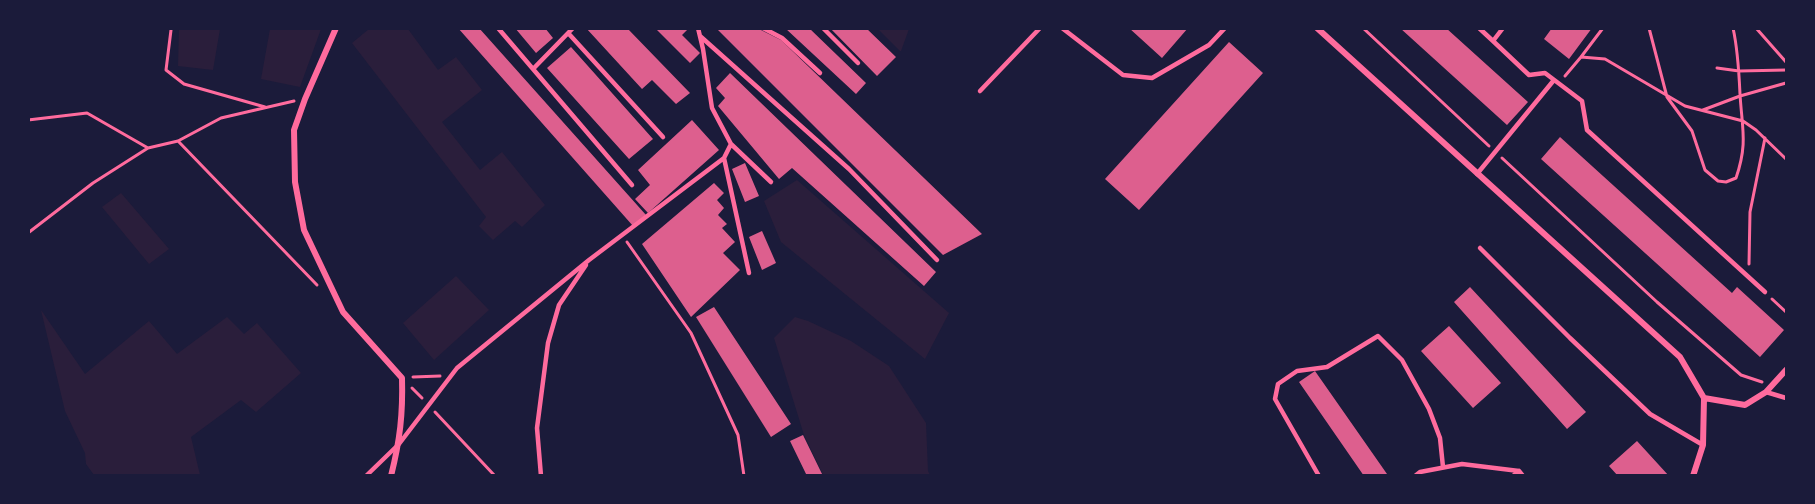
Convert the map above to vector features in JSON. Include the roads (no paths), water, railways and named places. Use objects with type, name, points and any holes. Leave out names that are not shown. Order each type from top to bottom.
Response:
[{"type":"street","points":[[336,28],[294,130],[295,182],[304,231],[344,312],[402,378],[403,417],[391,476]]},
{"type":"street","points":[[1317,28],[1680,357],[1704,398],[1703,445],[1693,476]]},
{"type":"street","points":[[1704,398],[1745,405],[1766,392],[1786,370]]},
{"type":"lane","points":[[498,28],[632,185]]},
{"type":"lane","points":[[698,28],[712,108],[731,144],[771,182]]},
{"type":"lane","points":[[763,28],[782,38],[820,73]]},
{"type":"lane","points":[[823,28],[858,63]]},
{"type":"lane","points":[[980,91],[1040,28]]},
{"type":"lane","points":[[1062,28],[1123,75],[1152,78],[1209,45],[1225,28]]},
{"type":"lane","points":[[1479,28],[1528,75],[1545,73],[1582,101],[1587,130],[1765,292]]},
{"type":"lane","points":[[1493,41],[1503,28]]},
{"type":"lane","points":[[533,69],[571,31],[663,137]]},
{"type":"lane","points":[[700,36],[849,169],[936,260]]},
{"type":"lane","points":[[1477,174],[1554,80]]},
{"type":"lane","points":[[366,476],[399,444],[457,368],[590,260],[724,158],[731,144]]},
{"type":"lane","points":[[724,158],[749,273]]},
{"type":"lane","points":[[1480,248],[1650,414],[1703,445]]},
{"type":"lane","points":[[541,476],[537,428],[548,343],[559,304],[590,260]]},
{"type":"lane","points":[[1319,476],[1275,399],[1278,384],[1297,371],[1327,367],[1378,336],[1402,360],[1429,409],[1440,438],[1443,467]]},
{"type":"lane","points":[[1766,392],[1786,398]]},
{"type":"lane","points":[[1415,476],[1420,472],[1462,464],[1519,471],[1523,476]]},
{"type":"lane","points":[[1513,476],[1519,471]]}]
